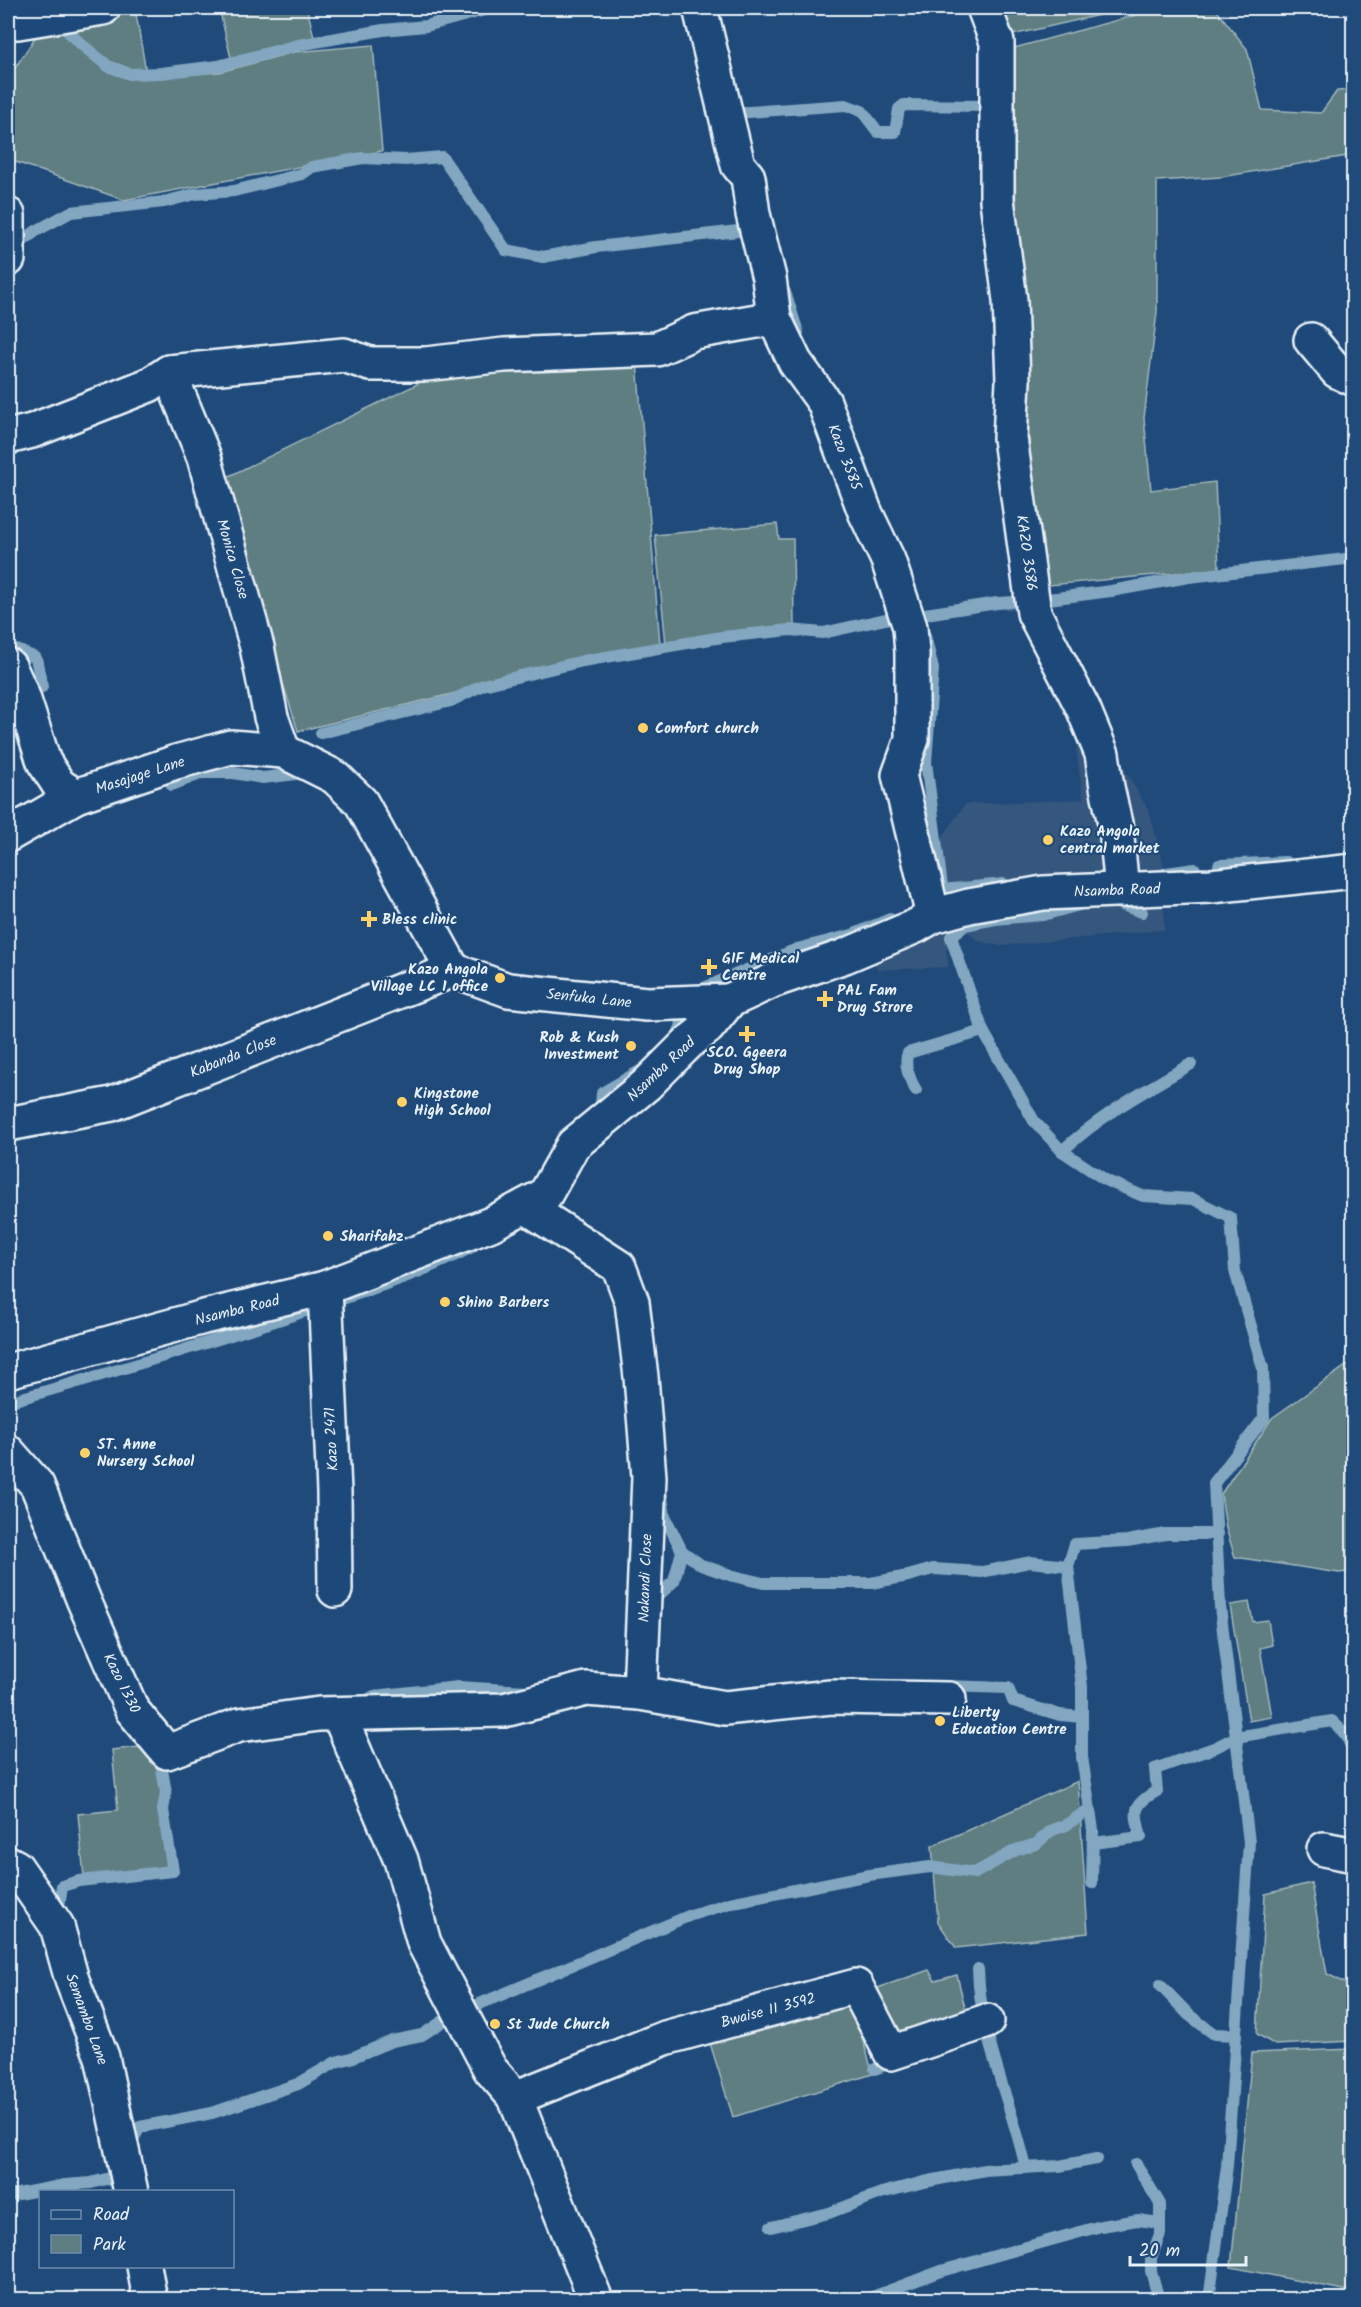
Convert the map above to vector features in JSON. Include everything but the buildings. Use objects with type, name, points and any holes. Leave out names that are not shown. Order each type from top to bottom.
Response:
[{"type":"street","points":[[11,30],[104,8]]},
{"type":"street","name":"Kazo 3585","points":[[700,8],[738,165],[748,177],[753,214],[769,278],[774,318],[795,362],[824,402],[865,512],[888,560],[910,627],[912,739],[899,774],[933,916]]},
{"type":"street","name":"KAZO 3586","points":[[984,8],[997,42],[997,200],[1010,300],[1013,381],[1010,438],[1033,601],[1102,754],[1116,828],[1122,890]]},
{"type":"street","points":[[8,215],[8,259]]},
{"type":"street","points":[[8,437],[32,432],[149,385],[169,372],[344,355],[370,364],[426,364],[504,355],[657,349],[694,332],[774,318]]},
{"type":"street","points":[[1311,340],[1337,371],[1353,379]]},
{"type":"street","name":"Monica Close","points":[[169,372],[204,457],[257,647],[271,717],[283,751]]},
{"type":"street","name":"Masajage Lane","points":[[8,666],[23,697],[44,762],[58,785],[76,796],[176,762],[231,747],[283,751]]},
{"type":"street","points":[[283,751],[336,777],[361,802],[453,970]]},
{"type":"street","points":[[8,836],[22,825],[76,796]]},
{"type":"street","name":"Nsamba Road","points":[[8,1371],[204,1317],[325,1288],[491,1224],[545,1195],[573,1146],[646,1085],[688,1043],[708,1027],[729,1001],[772,981],[844,956],[916,926],[933,916],[969,906],[1043,893],[1211,886],[1353,871]]},
{"type":"street","name":"Senfuka Lane","points":[[453,970],[507,990],[647,1004],[729,1001]]},
{"type":"street","name":"Kabanda Close","points":[[8,1124],[112,1104],[453,970]]},
{"type":"street","name":"Nakandi Close","points":[[525,1206],[619,1268],[632,1302],[649,1477],[640,1693]]},
{"type":"street","name":"Kazo 2471","points":[[325,1288],[336,1590]]},
{"type":"street","name":"Kazo 1330","points":[[8,1452],[38,1485],[84,1601],[132,1710],[167,1752],[239,1725],[320,1714],[339,1715]]},
{"type":"street","points":[[596,2300],[515,2098],[490,2069],[456,2008],[424,1943],[401,1860],[339,1715],[423,1710],[504,1710],[586,1689],[640,1693],[725,1708],[831,1697],[949,1699]]},
{"type":"street","name":"Semambo Lane","points":[[8,1863],[16,1866],[57,1926],[72,1980],[102,2057],[130,2190]]},
{"type":"street","name":"Bwaise II 3592","points":[[515,2098],[665,2038],[856,1986],[891,2053],[987,2021]]},
{"type":"street","points":[[144,2268],[150,2300]]},
{"type":"shaded area","name":"Kazo Angola central market","points":[[1112,747],[1150,813],[1164,867],[1164,930],[1001,946],[978,941],[968,932],[946,950],[949,967],[878,970],[867,952],[867,921],[921,907],[914,879],[965,804],[1083,799],[1076,748]]},
{"type":"green space","points":[[135,8],[147,78],[220,72],[294,52],[373,45],[382,151],[124,200],[16,162],[8,156],[9,77],[42,27]]},
{"type":"green space","points":[[219,8],[307,8],[314,37],[231,58]]},
{"type":"green space","points":[[997,8],[1130,8],[1008,36]]},
{"type":"green space","points":[[1162,8],[1215,8],[1247,49],[1262,110],[1321,113],[1337,91],[1353,90],[1353,155],[1221,177],[1157,181],[1157,312],[1144,418],[1151,490],[1215,482],[1219,569],[1039,586],[1016,245],[1014,48]]},
{"type":"green space","points":[[637,362],[660,644],[298,731],[220,484],[227,477],[446,370]]},
{"type":"green space","points":[[777,524],[779,539],[793,539],[794,627],[666,644],[655,535]]},
{"type":"green space","points":[[1353,1361],[1353,1571],[1339,1573],[1235,1557],[1226,1528],[1221,1494],[1272,1418]]},
{"type":"green space","points":[[1249,1602],[1253,1622],[1268,1620],[1272,1645],[1260,1648],[1272,1717],[1249,1721],[1230,1605]]},
{"type":"green space","points":[[157,1745],[169,1869],[84,1877],[78,1814],[118,1810],[112,1750]]},
{"type":"green space","points":[[1078,1781],[1088,1933],[956,1948],[938,1922],[932,1846]]},
{"type":"green space","points":[[1311,1883],[1327,1974],[1349,1985],[1353,1984],[1353,2041],[1275,2045],[1257,2034],[1265,1894]]},
{"type":"green space","points":[[929,1970],[935,1981],[957,1975],[968,2020],[889,2041],[872,1990]]},
{"type":"green space","points":[[850,1997],[873,2074],[733,2117],[709,2040]]},
{"type":"green space","points":[[1353,2049],[1353,2292],[1231,2267],[1252,2053]]},
{"type":"waterway","points":[[56,20],[108,66],[130,74],[161,73],[218,66],[298,45],[383,30],[426,26],[492,8]]},
{"type":"waterway","points":[[735,113],[846,105],[862,111],[878,132],[895,132],[899,109],[904,105],[987,106]]},
{"type":"waterway","points":[[11,250],[36,231],[71,212],[164,202],[195,194],[234,191],[302,174],[312,167],[363,158],[406,160],[442,157],[506,250],[543,257],[596,247],[756,229]]},
{"type":"waterway","points":[[785,292],[798,332]]},
{"type":"waterway","points":[[919,615],[997,603],[1111,591],[1189,577],[1354,558]]},
{"type":"waterway","points":[[321,733],[451,701],[483,685],[583,661],[722,637],[790,630],[823,633],[899,616]]},
{"type":"waterway","points":[[925,635],[933,669],[926,762],[943,894]]},
{"type":"waterway","points":[[8,653],[17,650],[36,658],[42,687]]},
{"type":"waterway","points":[[172,785],[203,773],[233,773],[263,778],[296,774]]},
{"type":"waterway","points":[[1219,865],[1286,862]]},
{"type":"waterway","points":[[1166,873],[1195,869]]},
{"type":"waterway","points":[[942,890],[1004,884]]},
{"type":"waterway","points":[[1111,901],[1142,912]]},
{"type":"waterway","points":[[1079,905],[1043,915],[995,919],[965,925],[951,937],[983,1031],[1034,1121],[1062,1151],[1107,1181],[1143,1196],[1193,1199],[1231,1218],[1235,1271],[1263,1368],[1264,1418],[1214,1483],[1220,1607],[1249,1842],[1227,2166],[1209,2300]]},
{"type":"waterway","points":[[699,990],[797,949],[852,935],[890,919]]},
{"type":"waterway","points":[[674,1043],[681,1027],[685,1005]]},
{"type":"waterway","points":[[916,1090],[907,1067],[908,1053],[983,1031]]},
{"type":"waterway","points":[[1062,1151],[1108,1114],[1191,1064]]},
{"type":"waterway","points":[[600,1116],[602,1093],[645,1068]]},
{"type":"waterway","points":[[8,1402],[181,1351],[356,1294],[403,1278],[472,1247]]},
{"type":"waterway","points":[[662,1497],[665,1517],[682,1551],[701,1565],[763,1583],[871,1583],[933,1569],[982,1572],[1030,1562],[1068,1566],[1082,1687],[1082,1757],[1093,1830],[1092,1883]]},
{"type":"waterway","points":[[1068,1566],[1075,1544],[1127,1541],[1166,1534],[1217,1534]]},
{"type":"waterway","points":[[656,1606],[657,1597],[674,1581],[682,1551]]},
{"type":"waterway","points":[[945,1686],[1008,1688],[1013,1701],[1060,1715],[1082,1717]]},
{"type":"waterway","points":[[358,1705],[374,1696],[458,1687],[527,1691]]},
{"type":"waterway","points":[[1093,1843],[1141,1837],[1137,1810],[1143,1801],[1157,1791],[1155,1769],[1214,1748],[1236,1737],[1332,1721],[1346,1735],[1354,1753]]},
{"type":"waterway","points":[[51,1914],[59,1907],[62,1886],[79,1881],[173,1871],[163,1810],[166,1793],[159,1751]]},
{"type":"waterway","points":[[131,2147],[140,2127],[212,2113],[298,2084],[336,2062],[392,2041],[422,2035],[451,2016],[691,1915],[730,1903],[869,1875],[930,1867],[975,1873],[1016,1850],[1036,1844],[1052,1830],[1091,1811]]},
{"type":"waterway","points":[[978,1969],[980,1995],[990,2045],[1026,2168]]},
{"type":"waterway","points":[[1160,1985],[1189,2015],[1214,2034],[1236,2035]]},
{"type":"waterway","points":[[875,2069],[896,2061]]},
{"type":"waterway","points":[[771,2227],[829,2213],[881,2193],[924,2182],[985,2170],[1059,2166],[1097,2159]]},
{"type":"waterway","points":[[1136,2164],[1160,2204],[1160,2234],[1151,2258],[1151,2271],[1159,2300]]},
{"type":"waterway","points":[[39,2190],[106,2179],[121,2181],[125,2178]]},
{"type":"waterway","points":[[8,2196],[39,2190]]},
{"type":"waterway","points":[[864,2300],[941,2271],[1101,2226],[1138,2220],[1160,2223]]},
{"type":"place","name":"Comfort church","points":[[643,728]]},
{"type":"place","name":"Kazo Angola central market","points":[[1048,840]]},
{"type":"place","name":"Bless clinic","points":[[369,919]]},
{"type":"place","name":"GIF Medical Centre","points":[[709,967]]},
{"type":"place","name":"Kazo Angola Village LC 1 office","points":[[500,978]]},
{"type":"place","name":"PAL Fam Drug Strore","points":[[825,999]]},
{"type":"place","name":"SCO. Ggeera Drug Shop","points":[[747,1034]]},
{"type":"place","name":"Rob & Kush Investment","points":[[631,1046]]},
{"type":"place","name":"Kingstone High School","points":[[402,1102]]},
{"type":"place","name":"Sharifahz","points":[[328,1236]]},
{"type":"place","name":"Shino Barbers","points":[[445,1302]]},
{"type":"place","name":"ST. Anne Nursery School","points":[[85,1453]]},
{"type":"place","name":"Liberty Education Centre","points":[[940,1721]]},
{"type":"place","name":"St Jude Church","points":[[495,2024]]}]
